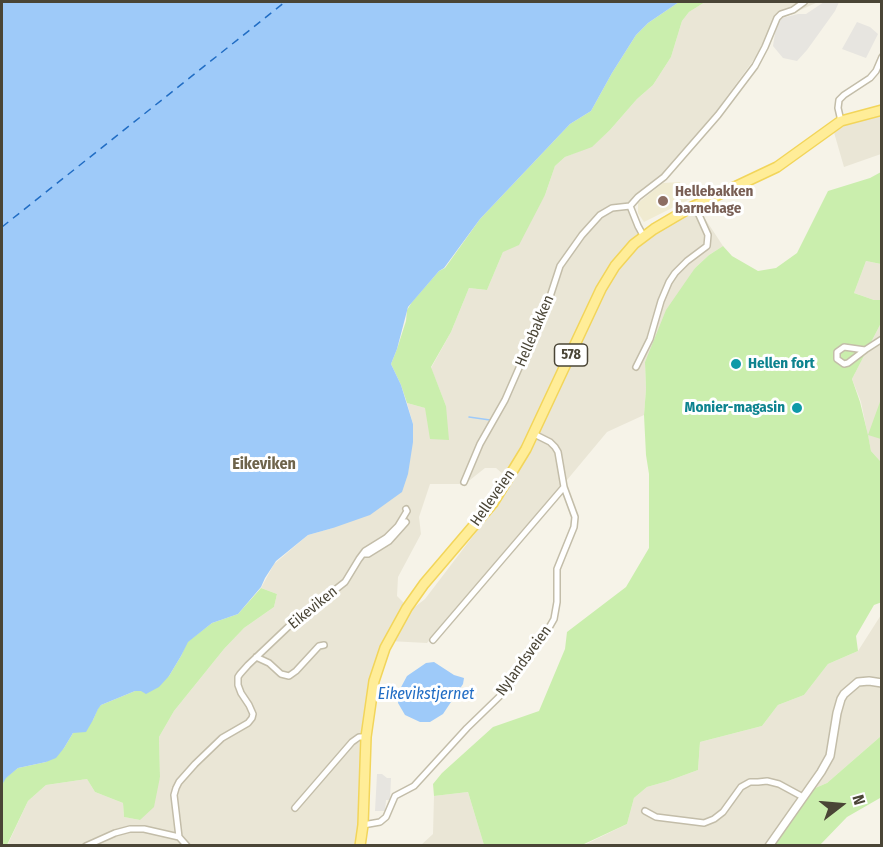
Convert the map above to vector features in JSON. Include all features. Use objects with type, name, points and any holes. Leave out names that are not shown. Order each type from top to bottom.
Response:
[{"type":"main road","name":"Helleveien","points":[[360,846],[363,825],[366,737],[374,681],[385,648],[406,608],[493,503],[526,449],[601,289],[615,266],[634,244],[654,229],[695,206],[777,167],[841,121],[882,110]]},
{"type":"street","name":"Hellebakken","points":[[464,482],[480,444],[506,400],[546,309],[560,266],[600,215],[612,208],[630,206],[669,171],[718,115],[755,66],[777,18],[804,2]]},
{"type":"street","points":[[841,121],[838,108],[840,100],[870,78],[882,57]]},
{"type":"street","points":[[630,206],[644,237]]},
{"type":"street","points":[[636,368],[650,339],[669,282],[687,261],[707,246],[708,236],[695,206]]},
{"type":"street","points":[[865,350],[844,347],[837,352],[837,359],[844,364],[848,363],[882,339]]},
{"type":"street","name":"Nylandsveien","points":[[363,825],[380,822],[387,817],[395,796],[414,786],[467,728],[508,688],[529,650],[552,623],[557,602],[557,569],[575,522],[574,512],[564,487],[558,452],[550,442],[534,434]]},
{"type":"street","points":[[433,640],[564,487]]},
{"type":"street","name":"Eikeviken","points":[[179,837],[174,795],[176,788],[195,764],[222,738],[242,727],[253,714],[239,689],[238,677],[288,627],[345,582],[364,553],[392,532],[406,515],[406,509]]},
{"type":"street","points":[[364,553],[368,554],[389,541],[406,522]]},
{"type":"street","points":[[256,657],[269,663],[280,674],[289,676],[319,646],[324,645]]},
{"type":"street","points":[[769,846],[830,756],[837,713],[844,694],[858,682],[882,683]]},
{"type":"street","points":[[295,808],[352,742],[359,737],[366,737]]},
{"type":"street","points":[[645,811],[656,817],[704,823],[723,812],[741,787],[750,782],[776,783],[803,797]]},
{"type":"street","points":[[86,846],[130,829],[144,829],[179,837],[187,846]]},
{"type":"shaded area","points":[[705,2],[818,2],[785,17],[676,166],[630,207],[644,232],[698,208],[723,246],[695,268],[645,362],[644,415],[607,432],[427,643],[389,641],[373,704],[363,845],[7,846],[28,801],[46,785],[87,779],[95,792],[123,803],[124,817],[140,820],[160,777],[159,737],[174,711],[244,628],[274,607],[277,594],[261,588],[274,564],[308,535],[333,528],[413,424],[407,403],[425,408],[446,406],[431,368],[451,332],[469,288],[487,290],[503,252],[545,195],[555,166],[565,157],[592,146],[653,85],[671,57],[682,21],[689,12]],"holes":[[[485,468],[496,468],[510,480],[502,498],[425,599],[411,610],[397,596],[398,577],[421,534],[419,517],[430,484],[465,484]]]},
{"type":"shaded area","points":[[824,2],[839,2],[835,11],[797,61],[783,58],[773,46],[776,27],[782,18],[806,14]]},
{"type":"shaded area","points":[[857,22],[870,27],[878,34],[866,58],[842,49]]},
{"type":"shaded area","points":[[881,113],[881,154],[844,167],[833,129]]},
{"type":"shaded area","name":"Hellebakken barnehage","points":[[680,182],[690,199],[644,222],[638,213],[638,203],[663,183]]},
{"type":"shaded area","points":[[866,261],[881,264],[881,300],[854,293]]},
{"type":"shaded area","points":[[881,323],[881,462],[871,451],[861,402],[852,379]]},
{"type":"shaded area","points":[[881,615],[881,736],[827,783],[813,789],[776,844],[772,846],[582,846],[627,824],[634,798],[647,787],[698,770],[700,742],[762,726],[778,705],[804,695],[828,664],[858,651]]},
{"type":"shaded area","points":[[377,774],[391,778],[390,800],[386,800],[385,811],[375,811]]},
{"type":"shaded area","points":[[468,792],[484,845],[420,846],[433,834],[434,796]]},
{"type":"green space","points":[[679,2],[705,2],[689,12],[682,21],[671,57],[653,85],[592,147],[565,157],[555,166],[545,195],[519,245],[503,252],[487,290],[469,288],[451,332],[431,367],[446,406],[449,440],[430,439],[425,408],[407,403],[391,364],[406,321],[407,310],[439,271],[445,268],[480,219],[570,124],[591,111],[636,35],[648,23]]},
{"type":"green space","points":[[881,172],[881,264],[866,261],[854,293],[881,300],[881,323],[852,379],[871,451],[881,462],[882,602],[874,605],[856,636],[858,651],[828,664],[804,695],[778,705],[762,726],[700,742],[698,770],[647,787],[634,798],[627,824],[582,845],[484,845],[468,792],[434,796],[433,784],[442,773],[493,727],[539,711],[565,649],[567,632],[626,587],[649,548],[649,474],[644,415],[645,362],[666,310],[695,268],[723,246],[732,256],[758,271],[776,268],[797,253],[828,191],[870,178]]},
{"type":"green space","points":[[881,399],[881,439],[868,435]]},
{"type":"green space","points":[[261,588],[277,594],[274,607],[244,628],[224,649],[174,711],[159,737],[160,777],[154,807],[140,820],[124,817],[123,803],[95,792],[87,779],[46,785],[28,801],[7,845],[2,845],[2,785],[5,778],[18,768],[46,762],[64,748],[73,733],[93,720],[101,705],[135,691],[141,691],[169,676],[187,642],[212,623],[238,614]]},
{"type":"green space","points":[[881,736],[880,798],[847,817],[820,845],[775,845],[813,789],[827,783]]},
{"type":"water","points":[[2,2],[679,2],[648,23],[636,35],[591,111],[570,124],[480,219],[444,268],[408,307],[391,364],[401,385],[413,424],[408,474],[402,492],[370,515],[308,535],[276,561],[261,587],[238,614],[212,623],[188,642],[169,676],[159,687],[146,694],[135,691],[101,705],[86,732],[73,733],[56,758],[18,768],[6,778],[2,785]]},
{"type":"water","name":"Eikevikstjernet","points":[[434,662],[454,675],[464,678],[463,684],[443,714],[430,722],[420,722],[405,715],[398,703],[399,691],[407,676],[426,663]]},
{"type":"waterway","points":[[469,417],[490,420]]},
{"type":"ferry route","points":[[2,227],[285,2]]},
{"type":"place","name":"Hellebakken barnehage","points":[[663,201]]},
{"type":"place","name":"Hellen fort","points":[[736,364]]},
{"type":"place","name":"Monier-magasin","points":[[797,408]]},
{"type":"district","name":"Eikeviken","points":[[264,465]]}]
